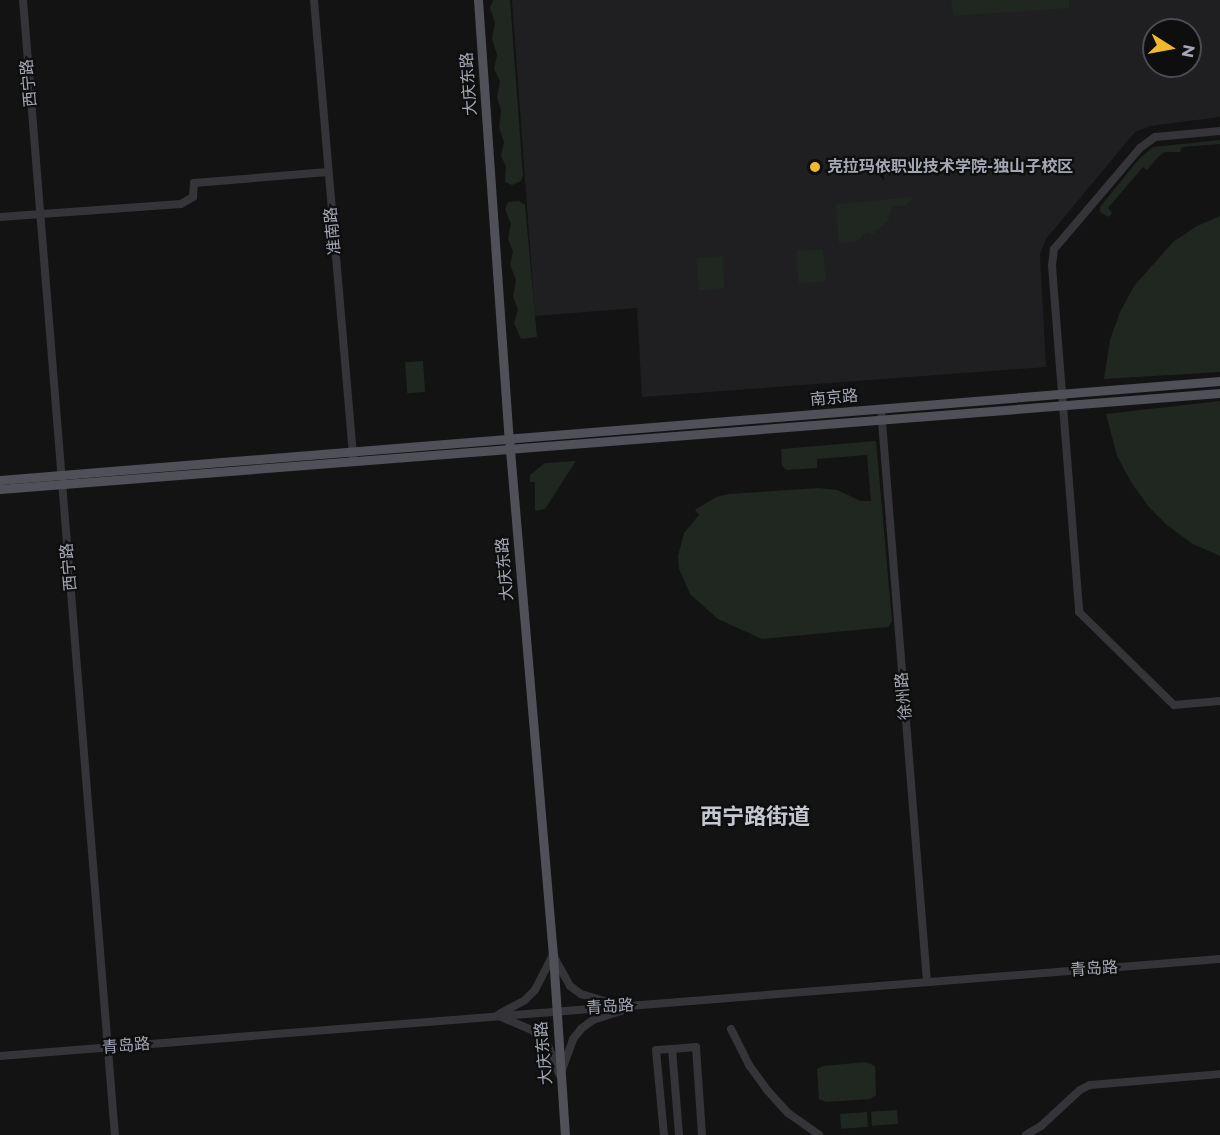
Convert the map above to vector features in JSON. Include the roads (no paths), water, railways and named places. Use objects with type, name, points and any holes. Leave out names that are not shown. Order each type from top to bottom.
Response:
[{"type":"main road","name":"大庆东路","points":[[478,0],[509,438],[553,955],[565,1135]]},
{"type":"main road","name":"南京路","points":[[354,457],[509,438],[1220,381]]},
{"type":"main road","name":"南京路","points":[[354,457],[510,450],[1220,393]]},
{"type":"main road","points":[[0,489],[62,480],[354,457]]},
{"type":"main road","points":[[0,480],[62,480]]},
{"type":"street","name":"西宁路","points":[[23,0],[115,1135]]},
{"type":"street","name":"准南路","points":[[314,0],[354,457]]},
{"type":"street","points":[[1220,131],[1155,137],[1140,148],[1054,249],[1052,266],[1079,612],[1174,705],[1220,701]]},
{"type":"street","points":[[0,216],[181,204],[193,197],[194,183],[328,172]]},
{"type":"street","name":"徐州路","points":[[881,409],[927,982]]},
{"type":"street","points":[[553,955],[570,986],[581,994],[610,1004],[639,1005]]},
{"type":"street","points":[[497,1016],[525,1000],[535,990],[553,955]]},
{"type":"street","name":"青岛路","points":[[0,1056],[1220,959]]},
{"type":"street","points":[[561,1077],[567,1053],[582,1028],[593,1020],[639,1005]]},
{"type":"street","points":[[497,1016],[513,1020],[540,1037],[549,1048],[561,1077]]},
{"type":"street","points":[[731,1029],[749,1065],[768,1091],[788,1113],[819,1135]]},
{"type":"street","points":[[664,1135],[656,1050],[696,1047],[702,1135]]},
{"type":"street","points":[[672,1049],[679,1135]]},
{"type":"street","points":[[1026,1135],[1041,1126],[1080,1090],[1090,1085],[1220,1074]]},
{"type":"street","points":[[663,1119],[678,1117]]},
{"type":"place","name":"克拉玛依职业技术学院-独山子校区","points":[[815,167]]},
{"type":"district","name":"西宁路街道","points":[[755,817]]}]
